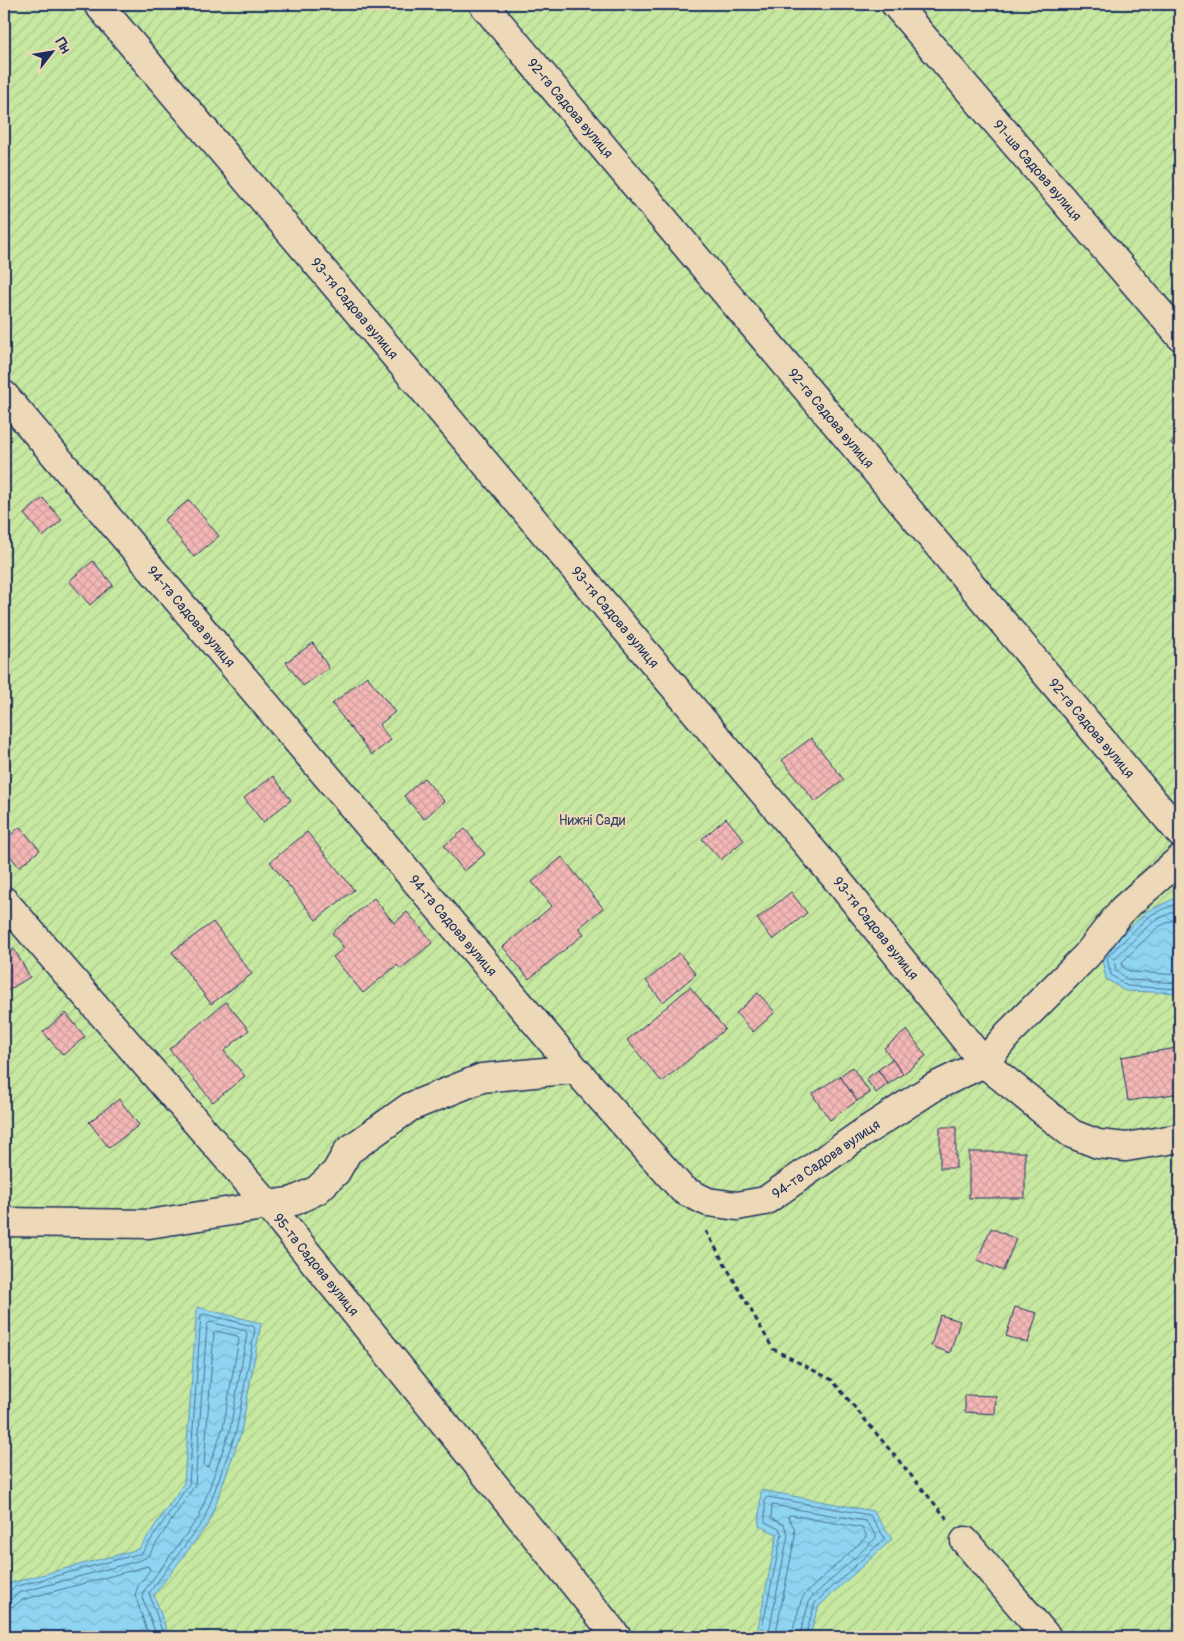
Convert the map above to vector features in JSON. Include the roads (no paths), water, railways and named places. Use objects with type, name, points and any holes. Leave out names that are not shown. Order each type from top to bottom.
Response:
[{"type":"street","name":"93-тя Садова вулиця","points":[[98,4],[837,881],[984,1063],[1072,1134],[1098,1144],[1126,1147],[1180,1138]]},
{"type":"street","name":"92-га Садова вулиця","points":[[484,4],[1180,832]]},
{"type":"street","name":"91-ша Садова вулиця","points":[[894,4],[1180,336]]},
{"type":"street","name":"94-та Садова вулиця","points":[[4,395],[575,1069],[682,1190],[708,1202],[727,1205],[737,1206],[765,1201],[864,1132],[934,1087],[984,1063]]},
{"type":"street","points":[[984,1063],[1008,1034],[1087,955],[1123,909],[1180,859]]},
{"type":"street","name":"95-та Садова вулиця","points":[[4,900],[269,1206],[617,1637]]},
{"type":"street","points":[[4,1222],[149,1224],[294,1201],[317,1190],[336,1172],[348,1151],[410,1107],[482,1078],[575,1069]]},
{"type":"street","points":[[965,1541],[1047,1637]]},
{"type":"water","points":[[1180,896],[1180,993],[1125,991],[1106,979],[1101,955],[1147,911]]},
{"type":"water","points":[[197,1307],[261,1323],[241,1433],[209,1523],[154,1595],[169,1637],[4,1637],[4,1592],[10,1583],[139,1549],[184,1483]]},
{"type":"water","points":[[761,1490],[873,1511],[892,1539],[819,1606],[809,1637],[751,1637],[757,1633],[777,1534],[759,1526]]},
{"type":"park label","name":"Нижні Сади","points":[[592,820]]}]
